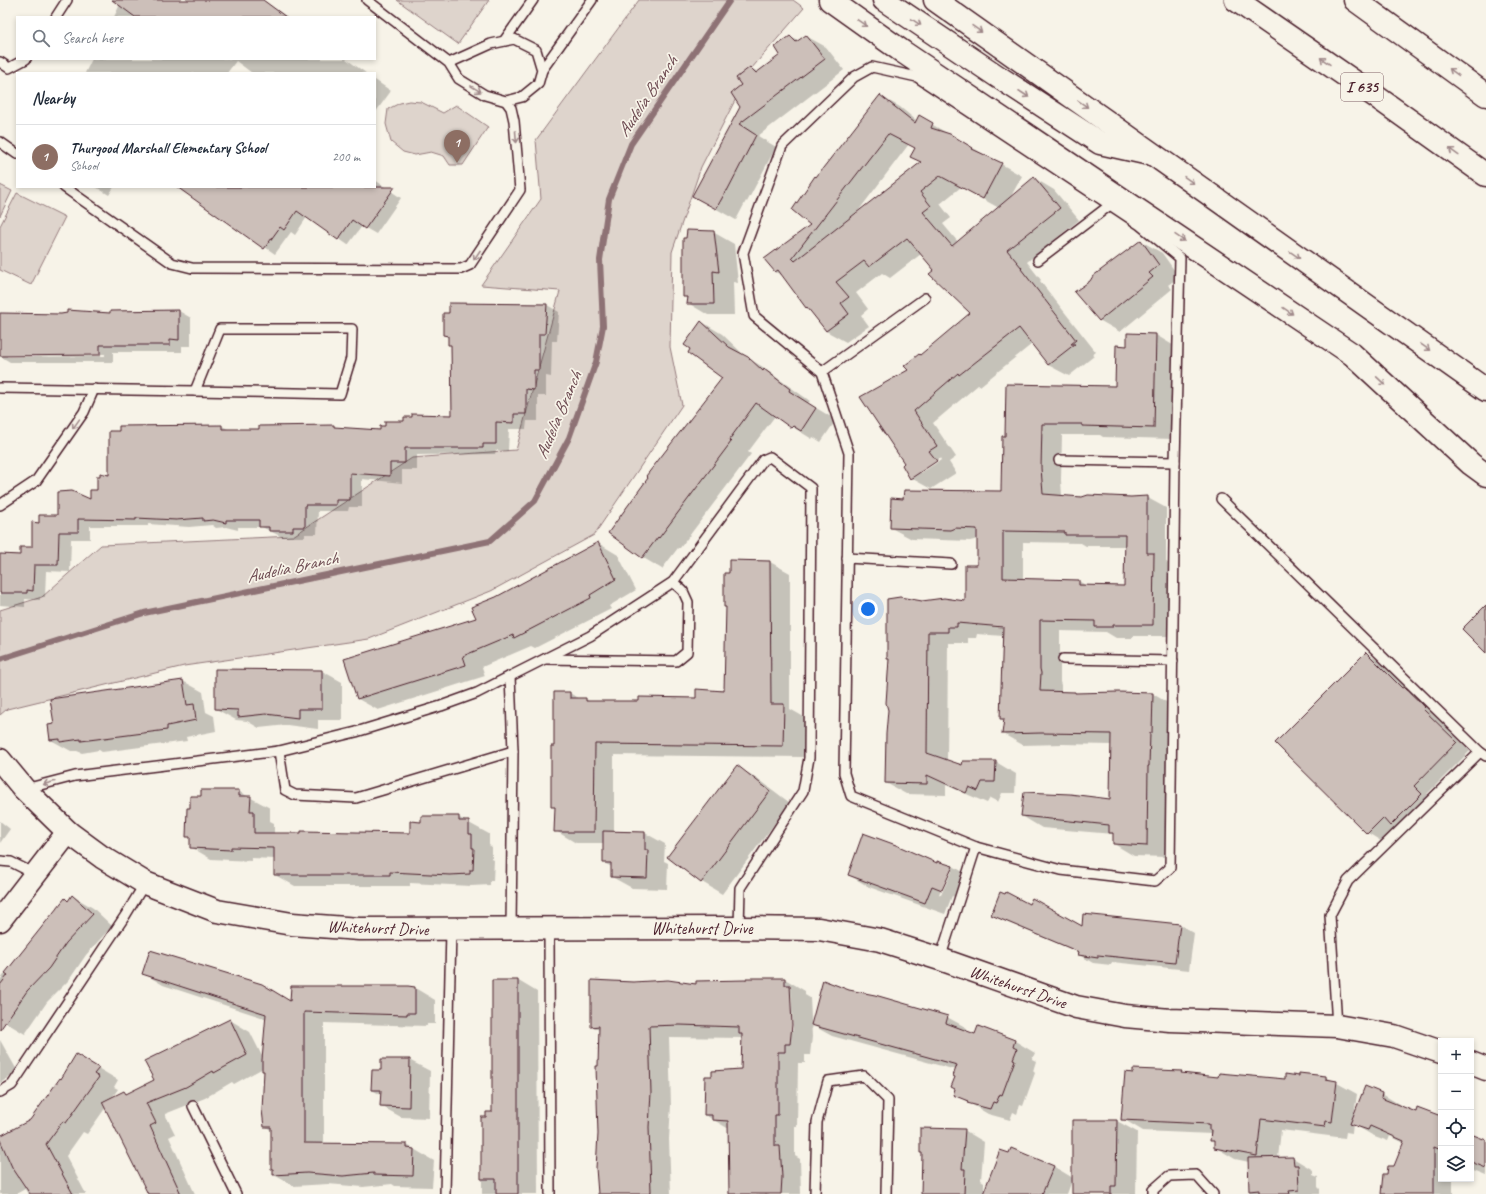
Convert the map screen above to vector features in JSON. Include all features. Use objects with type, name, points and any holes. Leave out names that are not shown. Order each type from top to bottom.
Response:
[{"type":"main road","points":[[830,0],[904,52],[1352,354],[1471,464],[1486,475]]},
{"type":"main road","points":[[884,0],[1100,143],[1155,156]]},
{"type":"main road","name":"I 635","points":[[1236,0],[1486,175]]},
{"type":"main road","points":[[1251,0],[1288,35]]},
{"type":"main road","points":[[1355,0],[1486,95]]},
{"type":"main road","points":[[940,3],[1486,390]]},
{"type":"main road","name":"Whitehurst Drive","points":[[0,760],[24,790],[68,832],[102,857],[145,883],[218,911],[292,924],[359,929],[819,929],[880,940],[940,959],[1076,1008],[1125,1016],[1170,1020],[1337,1026],[1394,1036],[1438,1051]]},
{"type":"main road","points":[[0,920],[68,832]]},
{"type":"main road","points":[[1474,1064],[1486,1069]]},
{"type":"lane","points":[[57,16],[68,0]]},
{"type":"lane","points":[[367,0],[449,63],[459,79],[485,94],[506,101],[522,97],[538,84],[542,70],[592,0]]},
{"type":"lane","points":[[504,41],[534,0]]},
{"type":"lane","points":[[449,63],[491,44],[514,39],[536,50],[542,70]]},
{"type":"lane","points":[[0,62],[9,68],[24,60]]},
{"type":"lane","points":[[872,66],[917,77],[1140,225],[1180,258],[1175,462],[1170,868],[1155,881],[1061,870],[976,847],[851,796],[844,773],[849,452],[822,372],[754,316],[743,253],[782,146],[854,77],[872,66]]},
{"type":"lane","points":[[65,188],[172,264],[192,268],[461,269],[470,265],[520,190],[514,121],[511,108],[506,101]]},
{"type":"lane","points":[[0,142],[16,153]]},
{"type":"lane","points":[[1038,260],[1110,205]]},
{"type":"lane","points":[[822,372],[925,298]]},
{"type":"lane","points":[[0,388],[340,394],[351,358],[352,329],[220,329],[195,391]]},
{"type":"lane","points":[[0,505],[36,481],[84,412],[94,389]]},
{"type":"lane","points":[[24,790],[75,776],[279,751],[356,732],[441,706],[477,693],[590,636],[673,582],[763,460],[770,458],[811,488],[809,758],[803,791],[740,888],[739,928]]},
{"type":"lane","points":[[1059,460],[1175,462]]},
{"type":"lane","points":[[1221,499],[1483,754],[1348,881],[1330,915],[1337,1026]]},
{"type":"lane","points":[[847,558],[951,564]]},
{"type":"lane","points":[[542,659],[676,661],[687,652],[688,602],[683,591],[673,582]]},
{"type":"lane","points":[[1063,659],[1173,661]]},
{"type":"lane","points":[[510,676],[512,751],[511,929]]},
{"type":"lane","points":[[279,751],[285,790],[295,795],[356,798],[512,751]]},
{"type":"lane","points":[[940,959],[976,847]]},
{"type":"lane","points":[[0,861],[11,862],[36,874]]},
{"type":"lane","points":[[0,1092],[12,1085],[125,916],[145,883]]},
{"type":"lane","points":[[550,929],[550,1194]]},
{"type":"lane","points":[[445,1194],[451,930]]},
{"type":"lane","points":[[815,1194],[817,1122],[828,1081],[864,1076],[888,1100],[886,1194]]},
{"type":"lane","points":[[193,1106],[236,1194]]},
{"type":"lane","points":[[1153,1194],[1153,1190],[1169,1176],[1196,1175],[1213,1194]]},
{"type":"shaded area","points":[[397,0],[489,0],[458,44]]},
{"type":"shaded area","points":[[639,0],[793,0],[804,8],[751,69],[701,167],[672,252],[670,347],[682,405],[594,535],[491,591],[369,639],[184,666],[7,709],[0,715],[0,610],[42,597],[101,545],[293,536],[412,458],[516,450],[560,291],[481,285],[541,199],[536,140]]},
{"type":"shaded area","points":[[409,101],[421,102],[443,113],[456,105],[488,127],[463,165],[450,165],[444,156],[431,152],[415,155],[403,152],[391,142],[386,124],[388,109],[400,103]]},
{"type":"shaded area","points":[[0,185],[12,191],[0,216]]},
{"type":"shaded area","points":[[17,193],[65,217],[31,285],[0,270],[0,226]]},
{"type":"building","points":[[112,0],[263,0],[285,16],[134,16]]},
{"type":"building","points":[[806,35],[825,59],[739,124],[756,135],[716,209],[692,196],[740,107],[731,93],[741,85],[736,78],[750,67],[756,73],[780,55],[775,47],[790,36],[796,42]]},
{"type":"building","points":[[880,95],[915,123],[919,115],[933,123],[931,128],[950,134],[973,148],[972,149],[1002,163],[983,199],[940,176],[920,192],[931,206],[923,212],[952,246],[1034,177],[1060,208],[1007,250],[1076,340],[1071,344],[1075,344],[1048,365],[1019,328],[959,375],[958,373],[914,411],[937,446],[929,451],[937,461],[910,479],[902,465],[904,463],[860,397],[908,370],[904,366],[919,354],[920,355],[970,313],[929,274],[934,270],[907,238],[869,267],[864,261],[836,282],[849,297],[841,303],[849,314],[826,331],[807,307],[806,308],[778,270],[775,272],[764,259],[810,225],[792,210],[815,176],[816,177]],"holes":[[[888,134],[915,148],[910,157],[921,162],[795,261],[792,258]]]},
{"type":"building","points":[[395,187],[365,229],[352,220],[338,240],[297,211],[284,230],[280,227],[264,249],[178,188]]},
{"type":"building","points":[[687,230],[714,231],[719,272],[713,271],[714,304],[687,304],[688,297],[683,297],[683,238],[686,238]]},
{"type":"building","points":[[1141,240],[1159,265],[1149,273],[1153,277],[1099,321],[1074,292]]},
{"type":"building","points":[[449,303],[547,304],[545,334],[539,334],[539,370],[534,370],[534,390],[526,389],[526,414],[514,414],[514,423],[496,422],[496,444],[483,444],[483,448],[405,448],[405,463],[390,463],[390,476],[350,473],[350,500],[336,500],[336,505],[305,505],[305,527],[293,527],[293,531],[269,531],[269,527],[259,527],[259,520],[226,520],[226,523],[213,520],[203,521],[203,518],[176,520],[136,518],[136,520],[78,519],[78,532],[59,532],[58,565],[34,565],[33,591],[27,590],[27,593],[0,593],[0,554],[20,555],[20,547],[32,547],[32,522],[39,523],[39,515],[57,515],[57,492],[72,491],[90,499],[90,490],[97,490],[97,476],[100,476],[100,473],[109,475],[109,431],[119,431],[119,426],[222,425],[222,429],[259,429],[259,426],[334,425],[334,427],[380,430],[380,426],[385,426],[385,421],[404,421],[404,417],[412,417],[412,414],[452,415],[451,345],[448,345],[448,336],[443,335],[443,313],[449,313]]},
{"type":"building","points":[[67,310],[110,313],[110,311],[179,310],[179,340],[170,339],[170,345],[100,345],[100,355],[0,356],[0,313],[61,314],[67,313]]},
{"type":"building","points":[[701,321],[729,347],[748,357],[763,371],[764,369],[790,389],[789,391],[816,408],[801,431],[793,426],[791,428],[756,403],[729,440],[731,442],[659,538],[658,537],[642,558],[608,533],[648,478],[646,476],[722,378],[688,353],[690,349],[684,345]]},
{"type":"building","points":[[1127,333],[1156,334],[1154,428],[1082,426],[1082,424],[1042,424],[1041,468],[1043,494],[1082,497],[1088,495],[1131,497],[1147,496],[1147,553],[1154,553],[1153,625],[1113,625],[1113,627],[1095,627],[1095,621],[1040,620],[1040,691],[1075,693],[1153,693],[1152,733],[1150,733],[1148,766],[1147,846],[1113,844],[1113,833],[1109,833],[1109,825],[1021,816],[1024,792],[1070,794],[1110,799],[1111,734],[1002,734],[1004,719],[1000,719],[1003,627],[957,623],[957,627],[948,627],[948,632],[928,632],[927,753],[962,765],[963,761],[996,761],[995,782],[982,782],[978,791],[969,787],[966,793],[927,775],[927,784],[885,783],[888,710],[886,703],[889,659],[887,659],[887,599],[900,597],[922,601],[944,598],[965,601],[965,565],[977,565],[977,529],[955,528],[950,530],[890,528],[891,498],[903,499],[904,490],[1001,491],[1002,436],[1005,436],[1006,384],[1115,386],[1116,345],[1127,346]],"holes":[[[1003,531],[1065,532],[1065,535],[1125,535],[1124,586],[1079,585],[1079,580],[1003,578]]]},
{"type":"building","points":[[598,542],[616,579],[590,595],[591,598],[514,638],[513,635],[463,656],[466,665],[357,699],[344,659],[476,618],[471,607],[496,597]]},
{"type":"building","points":[[729,560],[770,561],[771,704],[784,704],[783,746],[595,744],[594,832],[554,832],[555,807],[551,807],[551,746],[554,746],[554,692],[570,692],[570,698],[586,698],[586,701],[639,701],[639,697],[696,698],[696,689],[724,691],[726,607],[724,607],[724,573],[729,573]]},
{"type":"building","points":[[1486,605],[1486,653],[1462,629]]},
{"type":"building","points":[[1366,652],[1402,688],[1404,687],[1425,707],[1423,709],[1457,742],[1414,786],[1422,794],[1390,826],[1383,818],[1367,834],[1275,743]]},
{"type":"building","points":[[215,669],[322,670],[322,709],[298,709],[298,718],[266,714],[238,717],[238,710],[215,709]]},
{"type":"building","points":[[183,680],[187,705],[194,704],[196,720],[167,726],[167,730],[81,741],[81,739],[60,742],[60,739],[50,740],[48,725],[54,724],[50,699]]},
{"type":"building","points":[[737,765],[770,791],[701,883],[667,857]]},
{"type":"building","points":[[201,790],[239,790],[239,796],[251,796],[250,811],[254,811],[254,833],[301,833],[301,831],[410,833],[410,821],[421,822],[421,816],[459,816],[459,821],[469,821],[469,834],[472,834],[472,848],[474,848],[473,870],[470,870],[470,874],[450,875],[390,872],[390,875],[274,875],[274,848],[231,847],[231,850],[190,848],[190,837],[186,837],[187,808],[190,808],[190,796],[201,796]]},
{"type":"building","points":[[603,831],[645,832],[645,850],[648,850],[647,878],[611,877],[611,863],[603,863]]},
{"type":"building","points":[[863,833],[896,845],[937,863],[937,861],[953,866],[942,890],[932,886],[925,903],[848,875]]},
{"type":"building","points":[[1000,892],[1005,894],[1006,892],[1029,904],[1032,898],[1082,926],[1083,914],[1180,924],[1175,963],[1098,955],[1098,958],[1078,955],[1079,952],[991,915]]},
{"type":"building","points":[[72,895],[93,914],[66,943],[49,968],[27,991],[0,1030],[0,985],[8,975],[5,973],[65,898],[68,901]]},
{"type":"building","points":[[150,950],[262,984],[290,1001],[291,986],[415,987],[415,1013],[407,1013],[407,1015],[304,1012],[304,1143],[407,1144],[407,1148],[414,1149],[413,1176],[374,1175],[374,1173],[343,1176],[307,1173],[273,1175],[273,1169],[271,1169],[271,1127],[264,1127],[262,1110],[264,1071],[262,1071],[262,1060],[266,1014],[142,974]]},
{"type":"building","points":[[746,978],[785,978],[785,985],[790,985],[792,1025],[790,1044],[785,1044],[785,1052],[778,1052],[778,1115],[775,1115],[775,1146],[780,1146],[782,1177],[781,1194],[729,1194],[728,1121],[712,1120],[712,1115],[704,1115],[705,1076],[712,1076],[712,1071],[741,1069],[742,1034],[739,1034],[739,1027],[680,1025],[649,1026],[651,1093],[649,1127],[651,1192],[650,1194],[598,1194],[596,1168],[598,1134],[596,1066],[598,1066],[599,1026],[591,1027],[591,980],[633,982],[668,980],[696,984],[696,981],[746,980]]},
{"type":"building","points":[[492,980],[518,980],[518,1194],[496,1194],[496,1179],[481,1179],[481,1117],[486,1117],[486,1112],[492,1112]]},
{"type":"building","points":[[823,980],[849,990],[875,995],[948,1016],[946,1023],[975,1034],[978,1026],[1015,1040],[1013,1047],[1017,1049],[1013,1059],[1015,1060],[1002,1095],[1000,1094],[996,1103],[993,1102],[990,1109],[967,1103],[968,1101],[953,1095],[955,1089],[951,1087],[955,1077],[953,1076],[957,1065],[811,1025]]},
{"type":"building","points":[[230,1019],[247,1055],[214,1073],[213,1071],[186,1087],[146,1103],[156,1123],[150,1126],[181,1194],[148,1194],[102,1102],[124,1091],[126,1094],[154,1080],[144,1061]]},
{"type":"building","points":[[76,1054],[99,1068],[94,1074],[99,1077],[66,1123],[63,1121],[46,1144],[73,1194],[30,1194],[12,1167],[0,1140],[0,1136],[30,1120],[60,1078],[61,1079]]},
{"type":"building","points":[[381,1059],[410,1059],[409,1107],[380,1106],[381,1090],[371,1090],[372,1070],[381,1070]]},
{"type":"building","points":[[1133,1069],[1182,1071],[1181,1073],[1218,1077],[1219,1073],[1285,1079],[1285,1074],[1299,1076],[1299,1073],[1326,1076],[1326,1079],[1337,1081],[1332,1122],[1326,1121],[1325,1127],[1261,1119],[1257,1156],[1214,1148],[1214,1141],[1210,1141],[1211,1130],[1209,1130],[1209,1124],[1121,1120],[1125,1072],[1133,1073]]},
{"type":"building","points":[[1365,1086],[1382,1093],[1381,1098],[1416,1112],[1417,1107],[1438,1115],[1438,1149],[1434,1147],[1434,1194],[1381,1194],[1383,1174],[1387,1174],[1388,1166],[1394,1166],[1404,1141],[1370,1126],[1368,1130],[1350,1124]]},
{"type":"building","points":[[1072,1120],[1117,1120],[1116,1186],[1111,1186],[1111,1194],[1072,1194]]},
{"type":"building","points":[[920,1128],[965,1129],[962,1169],[965,1169],[964,1194],[921,1194],[922,1153],[920,1153]]},
{"type":"building","points":[[1474,1135],[1486,1140],[1486,1168],[1474,1163]]},
{"type":"building","points":[[1011,1148],[1054,1166],[1042,1194],[983,1194],[1000,1150],[1009,1153]]},
{"type":"building","points":[[1293,1157],[1294,1165],[1298,1165],[1299,1190],[1289,1191],[1290,1194],[1259,1194],[1259,1190],[1249,1191],[1248,1158]]},
{"type":"waterway","name":"Audelia Branch","points":[[0,659],[144,613],[490,541],[535,501],[569,438],[596,362],[603,326],[600,260],[609,199],[631,144],[730,0]]},
{"type":"place","name":"Thurgood Marshall Elementary School","points":[[457,163]]}]
